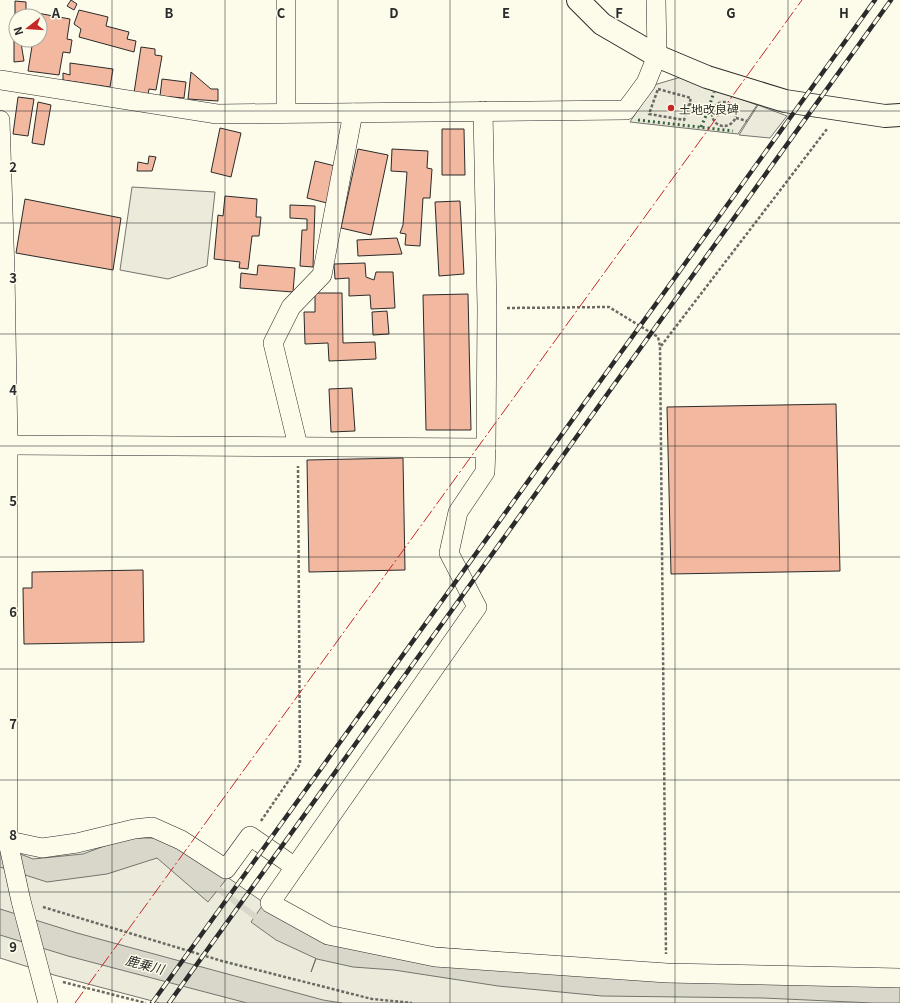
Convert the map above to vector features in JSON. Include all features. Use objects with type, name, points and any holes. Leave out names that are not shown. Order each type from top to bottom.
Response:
[{"type":"street","points":[[286,0],[286,113]]},
{"type":"street","points":[[578,0],[602,24],[657,56],[707,77],[785,101],[885,116],[900,115]]},
{"type":"street","points":[[0,80],[217,114],[626,110],[646,83],[657,56],[656,0]]},
{"type":"street","points":[[483,111],[487,308],[486,448],[484,472],[458,512],[449,553],[477,607],[270,904],[328,935],[435,957],[666,973],[900,978]]},
{"type":"street","points":[[298,446],[273,343],[291,307],[322,275],[352,113]]},
{"type":"street","points":[[0,120],[2,272],[8,445],[4,841],[48,1003]]},
{"type":"street","points":[[8,445],[486,448]]},
{"type":"street","points":[[4,841],[42,848],[77,843],[134,829],[152,827],[181,840],[226,869],[250,836],[295,867]]},
{"type":"path","points":[[658,89],[691,98],[689,104],[684,120],[649,114],[658,89]]},
{"type":"path","points":[[727,102],[734,107],[736,118],[729,126],[721,126],[715,122],[713,118],[713,110],[719,104],[727,102]]},
{"type":"path","points":[[689,104],[713,110]]},
{"type":"path","points":[[660,346],[842,110]]},
{"type":"path","points":[[736,118],[747,121]]},
{"type":"path","points":[[487,308],[608,307],[658,337],[660,346],[666,973]]},
{"type":"path","points":[[250,836],[300,764],[298,446]]},
{"type":"path","points":[[21,901],[222,961],[372,999],[412,1003]]},
{"type":"path","points":[[40,974],[146,1003]]},
{"type":"shaded area","points":[[681,77],[757,105],[738,134],[630,122],[654,85]]},
{"type":"shaded area","points":[[758,105],[787,116],[770,138],[739,135]]},
{"type":"shaded area","points":[[132,187],[215,192],[207,266],[168,279],[120,270]]},
{"type":"shaded area","points":[[144,831],[180,844],[267,905],[324,935],[311,972],[325,935],[900,1003],[160,1003],[54,975],[0,958],[0,842]]},
{"type":"water","points":[[126,838],[156,838],[174,842],[228,877],[208,902],[157,858],[107,874],[47,882],[0,867],[0,846],[33,859],[83,854]]},
{"type":"water","points":[[262,906],[320,939],[900,982],[900,1003],[763,998],[602,996],[498,986],[394,970],[353,967],[317,959],[276,940],[251,922]]},
{"type":"water","name":"鹿乗川","points":[[0,909],[77,933],[323,1000],[342,1003],[247,1003],[68,956],[0,935]]},
{"type":"building","points":[[71,0],[77,4],[74,10],[67,6]]},
{"type":"building","points":[[15,1],[26,2],[26,8],[15,8]]},
{"type":"building","points":[[79,10],[108,17],[106,26],[129,32],[127,39],[136,41],[134,52],[79,37],[81,29],[74,24]]},
{"type":"building","points":[[48,15],[70,19],[67,39],[72,40],[70,53],[63,52],[59,75],[28,71],[32,48],[48,48]]},
{"type":"building","points":[[141,47],[155,49],[155,55],[162,56],[156,90],[149,89],[148,95],[134,93]]},
{"type":"building","points":[[14,48],[22,48],[24,61],[14,62]]},
{"type":"building","points":[[70,63],[113,69],[110,87],[63,80],[63,73],[70,75]]},
{"type":"building","points":[[191,72],[211,89],[218,89],[218,101],[188,99]]},
{"type":"building","points":[[162,79],[186,82],[184,98],[160,96]]},
{"type":"building","points":[[18,97],[34,99],[28,136],[13,134]]},
{"type":"building","points":[[38,102],[51,105],[44,145],[32,143]]},
{"type":"building","points":[[220,128],[241,133],[231,177],[211,172]]},
{"type":"building","points":[[442,129],[464,129],[465,175],[442,175]]},
{"type":"building","points":[[358,149],[388,155],[371,235],[341,228]]},
{"type":"building","points":[[392,149],[428,151],[427,168],[432,169],[430,198],[423,198],[420,246],[405,245],[406,234],[400,233],[403,225],[407,172],[391,171]]},
{"type":"building","points":[[149,156],[156,157],[152,171],[137,171],[138,162],[148,164]]},
{"type":"building","points":[[315,161],[335,166],[327,203],[307,198]]},
{"type":"building","points":[[225,196],[257,199],[256,217],[261,217],[259,236],[252,236],[248,269],[239,268],[240,262],[214,259],[218,215],[223,216]]},
{"type":"building","points":[[25,199],[121,218],[113,270],[16,253]]},
{"type":"building","points":[[460,201],[464,274],[439,276],[435,202]]},
{"type":"building","points":[[290,205],[315,206],[313,267],[300,266],[302,230],[307,230],[307,219],[290,218]]},
{"type":"building","points":[[397,238],[402,254],[358,256],[357,240]]},
{"type":"building","points":[[365,263],[366,277],[374,280],[376,272],[393,272],[395,308],[371,309],[370,295],[349,296],[349,278],[335,279],[334,264]]},
{"type":"building","points":[[258,265],[295,268],[293,292],[240,288],[241,273],[257,275]]},
{"type":"building","points":[[315,293],[342,293],[343,343],[375,342],[376,359],[329,361],[328,343],[305,344],[304,312],[315,312]]},
{"type":"building","points":[[468,294],[471,430],[426,430],[423,295]]},
{"type":"building","points":[[387,311],[389,334],[373,335],[372,312]]},
{"type":"building","points":[[352,388],[355,431],[331,432],[329,389]]},
{"type":"building","points":[[836,404],[840,571],[671,574],[667,407]]},
{"type":"building","points":[[403,458],[405,570],[309,572],[307,460]]},
{"type":"building","points":[[143,570],[144,642],[24,644],[23,588],[32,588],[32,572]]},
{"type":"waterway","points":[[213,885],[260,920]]},
{"type":"railway","points":[[152,1003],[875,0]]},
{"type":"railway","points":[[169,1003],[891,0]]},
{"type":"hedge","points":[[709,107],[714,92]]},
{"type":"hedge","points":[[701,127],[708,111]]},
{"type":"hedge","points":[[638,120],[733,131]]},
{"type":"power","points":[[75,1003],[802,0]]},
{"type":"place","name":"土地改良碑","points":[[671,108]]}]
